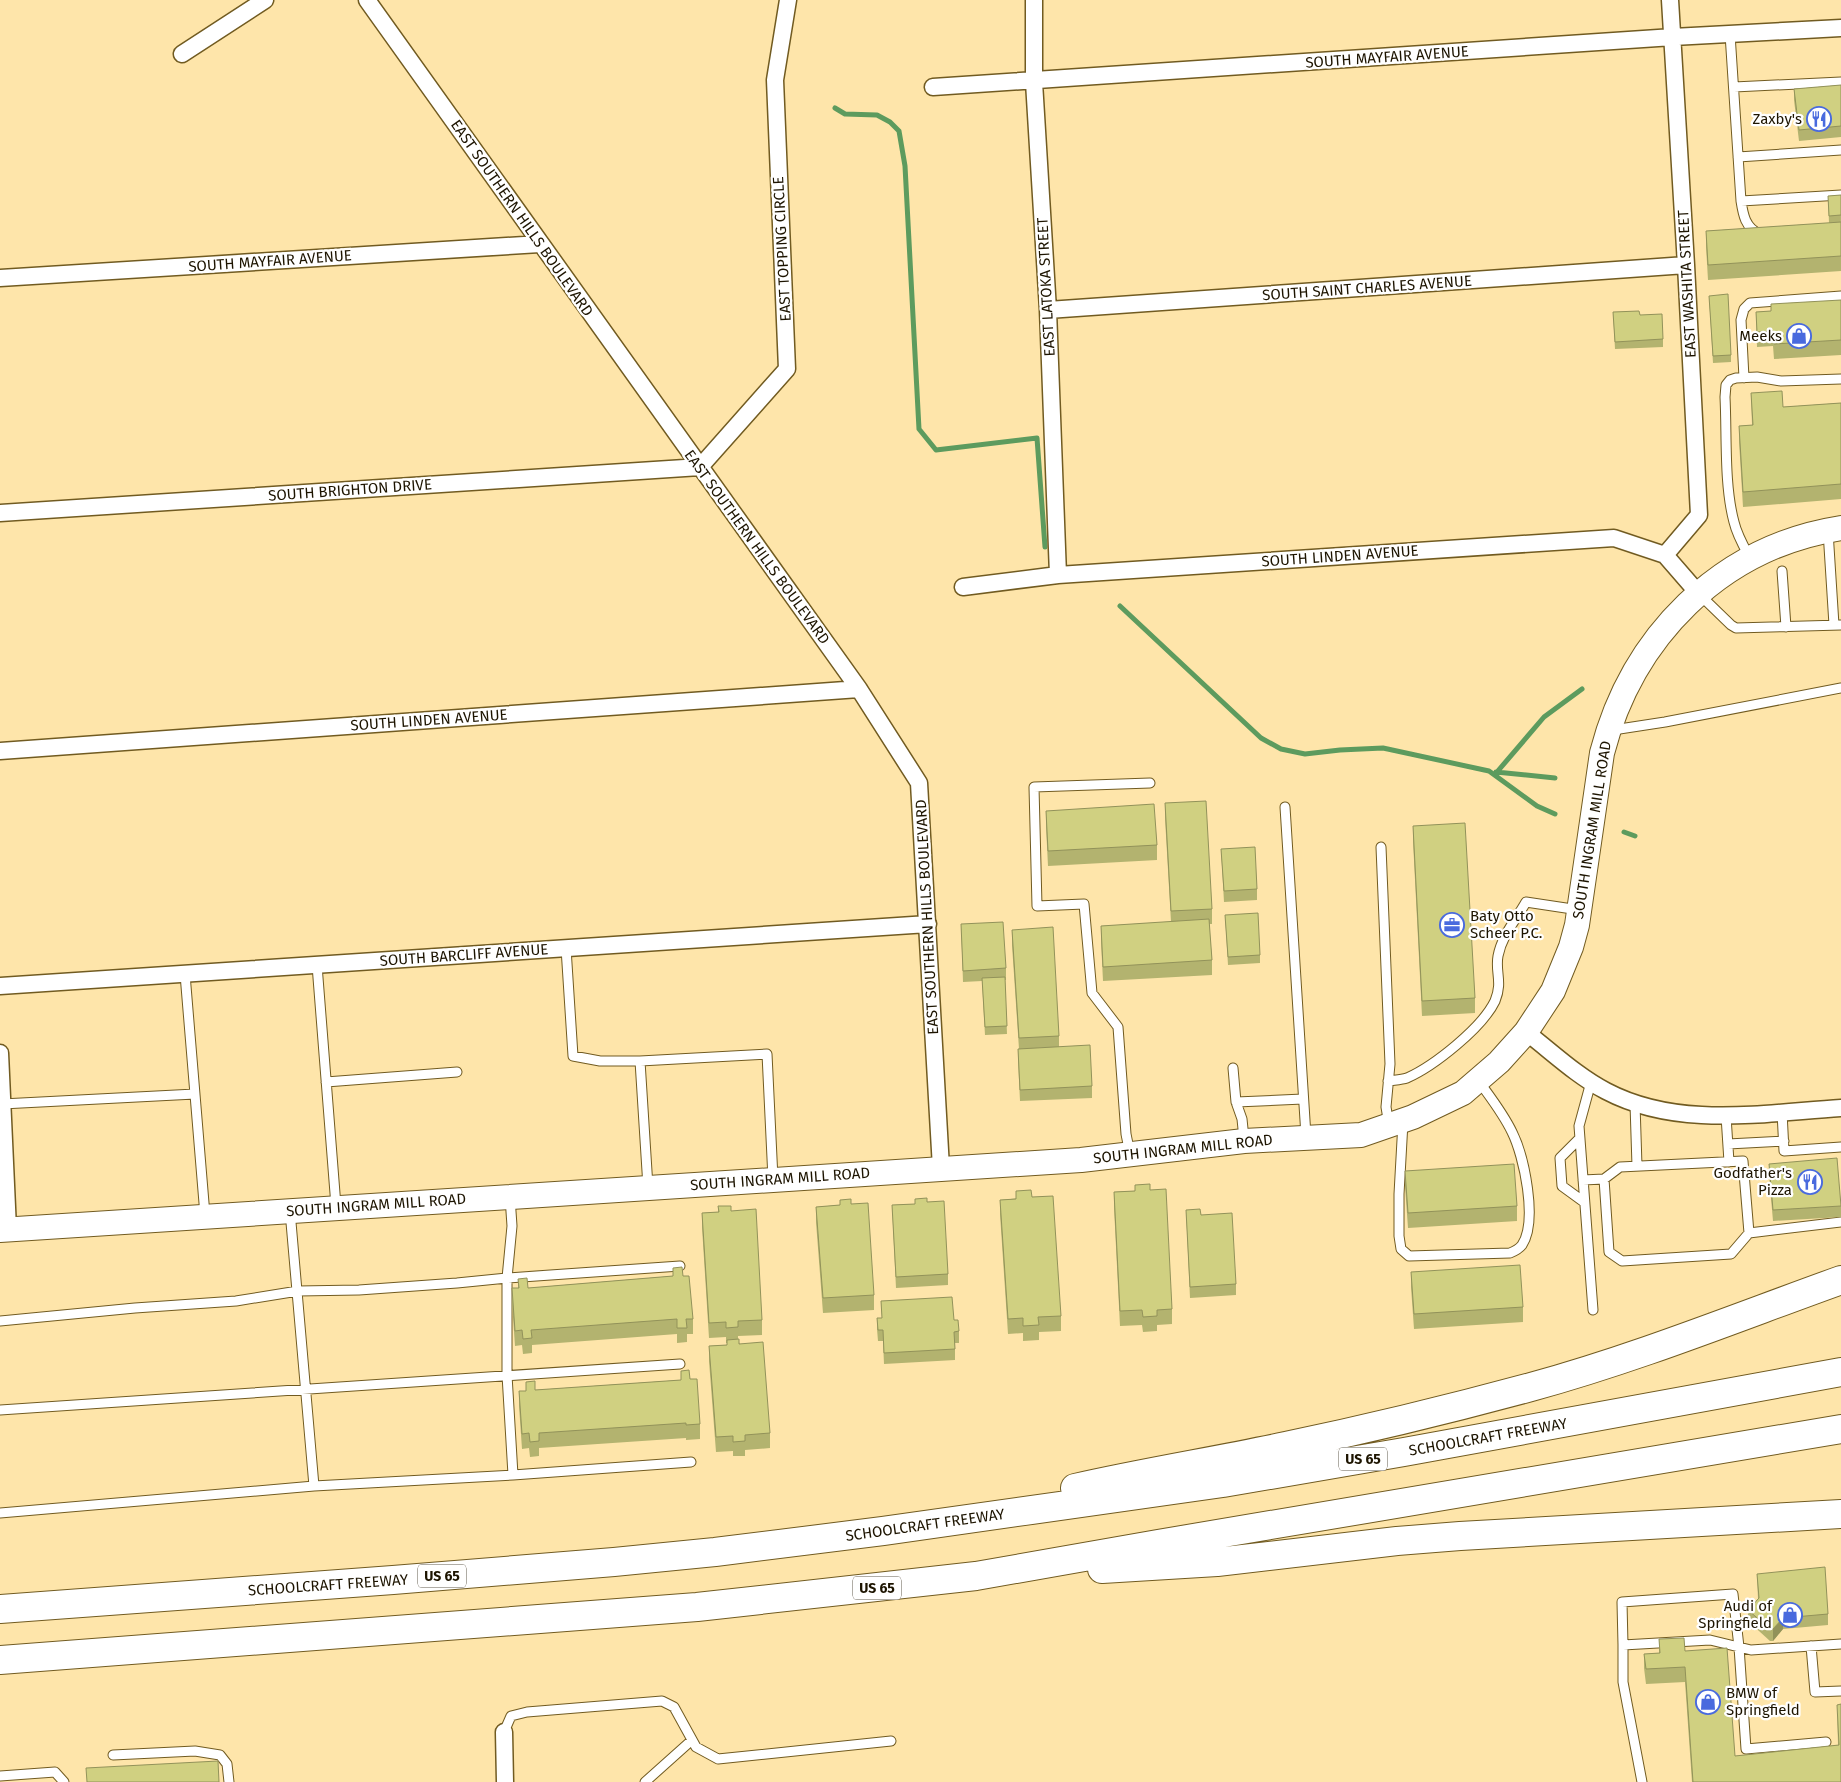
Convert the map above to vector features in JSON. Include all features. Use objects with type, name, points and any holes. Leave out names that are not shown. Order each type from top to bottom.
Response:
[{"type":"highway","points":[[883,1531],[1119,1478],[1296,1444],[1532,1387],[1624,1359],[1841,1280]]},
{"type":"highway","name":"SCHOOLCRAFT FREEWAY","points":[[0,1609],[373,1582],[614,1562],[715,1552],[883,1531],[1223,1483],[1841,1372]]},
{"type":"highway","name":"US 65","points":[[0,1660],[687,1608],[976,1576],[1841,1429]]},
{"type":"highway","points":[[976,1576],[1217,1562],[1397,1541],[1451,1537],[1841,1514]]},
{"type":"street","points":[[182,54],[266,0]]},
{"type":"street","name":"EAST SOUTHERN HILLS BOULEVARD","points":[[367,0],[859,689],[919,783],[942,1168]]},
{"type":"street","name":"EAST TOPPING CIRCLE","points":[[700,467],[787,369],[775,80],[788,0]]},
{"type":"street","name":"EAST LATOKA STREET","points":[[1034,0],[1034,82],[1048,310],[1058,575]]},
{"type":"street","name":"EAST WASHITA STREET","points":[[1664,555],[1699,515],[1670,0]]},
{"type":"street","name":"SOUTH MAYFAIR AVENUE","points":[[933,87],[1034,82],[1673,37],[1841,28]]},
{"type":"street","name":"SOUTH MAYFAIR AVENUE","points":[[0,278],[540,244]]},
{"type":"street","name":"SOUTH SAINT CHARLES AVENUE","points":[[1048,310],[1686,265]]},
{"type":"street","name":"SOUTH BRIGHTON DRIVE","points":[[0,513],[700,467]]},
{"type":"street","name":"SOUTH INGRAM MILL ROAD","points":[[4,1230],[1081,1160],[1244,1141],[1361,1134],[1396,1123],[1463,1093],[1499,1062],[1526,1032],[1553,991],[1573,940],[1602,753],[1608,731],[1625,689],[1649,648],[1680,610],[1715,580],[1750,559],[1792,541],[1835,530]]},
{"type":"street","name":"SOUTH LINDEN AVENUE","points":[[963,587],[1058,575],[1614,538],[1664,555],[1698,593]]},
{"type":"street","name":"SOUTH LINDEN AVENUE","points":[[0,751],[859,689]]},
{"type":"street","name":"SOUTH BARCLIFF AVENUE","points":[[0,986],[928,924]]},
{"type":"street","points":[[1526,1032],[1605,1091],[1635,1104],[1669,1113],[1726,1116],[1841,1108]]},
{"type":"street","points":[[0,1053],[4,1230]]},
{"type":"street","points":[[504,1732],[505,1782]]},
{"type":"lane","points":[[1730,34],[1741,201],[1748,226],[1756,233],[1766,235]]},
{"type":"lane","points":[[1734,87],[1841,82]]},
{"type":"lane","points":[[1738,157],[1841,150]]},
{"type":"lane","points":[[1741,201],[1841,195]]},
{"type":"lane","points":[[1744,378],[1742,320],[1744,309],[1750,303],[1841,296]]},
{"type":"lane","points":[[1750,559],[1734,524],[1732,512],[1729,483],[1726,384],[1730,380],[1757,377],[1781,381],[1841,380]]},
{"type":"lane","points":[[1698,593],[1736,628],[1838,625],[1835,530]]},
{"type":"lane","points":[[1782,571],[1786,627]]},
{"type":"lane","points":[[1608,731],[1841,688]]},
{"type":"lane","points":[[1130,1154],[1126,1134],[1118,1027],[1092,994],[1084,904],[1037,906],[1034,787],[1150,783]]},
{"type":"lane","points":[[1285,806],[1306,1136]]},
{"type":"lane","points":[[1381,847],[1390,1064],[1386,1107],[1396,1123],[1399,1244],[1401,1249],[1409,1256],[1510,1253],[1517,1250],[1525,1241],[1530,1216],[1519,1151],[1506,1119],[1478,1080]]},
{"type":"lane","points":[[1388,1081],[1405,1079],[1440,1058],[1467,1035],[1486,1014],[1494,1002],[1500,987],[1498,957],[1506,934],[1526,902],[1579,910]]},
{"type":"lane","points":[[566,948],[573,1056],[600,1061],[640,1061],[767,1054],[773,1179]]},
{"type":"lane","points":[[317,965],[336,1208]]},
{"type":"lane","points":[[185,974],[205,1216]]},
{"type":"lane","points":[[640,1061],[648,1188]]},
{"type":"lane","points":[[1233,1068],[1236,1102],[1242,1119],[1244,1141]]},
{"type":"lane","points":[[326,1082],[457,1072]]},
{"type":"lane","points":[[1591,1082],[1579,1126],[1593,1310]]},
{"type":"lane","points":[[2,1104],[195,1094]]},
{"type":"lane","points":[[1236,1102],[1303,1099]]},
{"type":"lane","points":[[1635,1104],[1637,1166]]},
{"type":"lane","points":[[1782,1112],[1784,1151],[1841,1147]]},
{"type":"lane","points":[[1726,1116],[1729,1162]]},
{"type":"lane","points":[[1580,1138],[1560,1158],[1562,1186],[1584,1202]]},
{"type":"lane","points":[[1728,1144],[1784,1141]]},
{"type":"lane","points":[[1583,1180],[1604,1179],[1620,1167],[1743,1161],[1749,1233]]},
{"type":"lane","points":[[1604,1179],[1609,1252],[1622,1261],[1731,1254],[1749,1233],[1841,1222]]},
{"type":"lane","points":[[510,1196],[512,1226],[507,1278],[507,1375],[513,1475]]},
{"type":"lane","points":[[290,1211],[314,1486]]},
{"type":"lane","points":[[0,1320],[236,1301],[298,1290],[359,1290],[680,1266]]},
{"type":"lane","points":[[0,1410],[680,1364]]},
{"type":"lane","points":[[0,1513],[314,1486],[513,1475],[691,1462]]},
{"type":"lane","points":[[1642,1782],[1624,1682],[1622,1602],[1734,1594],[1746,1749],[1826,1742]]},
{"type":"lane","points":[[1624,1645],[1710,1640],[1751,1650],[1841,1644]]},
{"type":"lane","points":[[1811,1646],[1815,1692],[1841,1691]]},
{"type":"lane","points":[[504,1732],[511,1716],[526,1712],[662,1701],[674,1707],[696,1747],[718,1759],[891,1741]]},
{"type":"lane","points":[[645,1782],[692,1740]]},
{"type":"lane","points":[[113,1755],[195,1751],[220,1755],[227,1764],[228,1782]]},
{"type":"lane","points":[[0,1776],[55,1772],[64,1782]]},
{"type":"building","name":"Zaxby's","points":[[1841,85],[1841,126],[1799,130],[1794,89]]},
{"type":"building","points":[[1841,195],[1841,215],[1829,216],[1828,196]]},
{"type":"building","points":[[1841,222],[1841,256],[1708,265],[1706,231]]},
{"type":"building","points":[[1728,294],[1731,355],[1713,356],[1709,296]]},
{"type":"building","points":[[1841,300],[1841,340],[1774,344],[1773,331],[1757,332],[1756,312],[1771,311],[1771,304]]},
{"type":"building","points":[[1639,311],[1640,315],[1662,314],[1663,339],[1615,342],[1613,312]]},
{"type":"building","points":[[1782,391],[1783,407],[1841,403],[1841,484],[1743,492],[1739,426],[1753,425],[1751,393]]},
{"type":"building","points":[[1206,801],[1212,909],[1171,911],[1165,803]]},
{"type":"building","points":[[1154,804],[1157,845],[1048,851],[1046,811]]},
{"type":"building","points":[[1465,823],[1475,998],[1422,1001],[1413,826]]},
{"type":"building","points":[[1255,847],[1257,889],[1224,891],[1221,849]]},
{"type":"building","points":[[1258,913],[1260,955],[1228,957],[1225,915]]},
{"type":"building","points":[[1209,919],[1212,960],[1103,967],[1101,926]]},
{"type":"building","points":[[1003,922],[1006,968],[963,971],[961,924]]},
{"type":"building","points":[[1053,927],[1059,1036],[1019,1038],[1012,930]]},
{"type":"building","points":[[1005,977],[1007,1026],[985,1027],[982,978]]},
{"type":"building","points":[[1090,1045],[1092,1086],[1020,1090],[1018,1049]]},
{"type":"building","points":[[1837,1158],[1841,1206],[1773,1210],[1769,1164]]},
{"type":"building","points":[[1514,1164],[1517,1206],[1408,1213],[1405,1171]]},
{"type":"building","points":[[1150,1184],[1150,1190],[1166,1189],[1172,1309],[1157,1310],[1157,1316],[1143,1317],[1142,1310],[1120,1311],[1114,1192],[1135,1191],[1135,1185]]},
{"type":"building","points":[[1031,1190],[1032,1197],[1053,1196],[1061,1316],[1038,1317],[1039,1325],[1023,1326],[1023,1318],[1008,1319],[1000,1200],[1016,1199],[1016,1191]]},
{"type":"building","points":[[927,1198],[927,1202],[944,1201],[948,1274],[896,1277],[892,1205],[915,1204],[915,1199]]},
{"type":"building","points":[[851,1199],[851,1204],[868,1203],[874,1295],[823,1298],[816,1207],[840,1205],[840,1200]]},
{"type":"building","points":[[718,1206],[731,1206],[731,1211],[756,1209],[762,1320],[738,1321],[738,1327],[726,1328],[726,1322],[709,1323],[702,1213],[719,1212]]},
{"type":"building","points":[[1200,1209],[1201,1215],[1232,1213],[1236,1284],[1190,1287],[1186,1210]]},
{"type":"building","points":[[1520,1265],[1523,1307],[1414,1314],[1411,1272]]},
{"type":"building","points":[[682,1267],[683,1276],[689,1276],[693,1319],[686,1319],[687,1328],[677,1328],[677,1319],[531,1330],[532,1338],[523,1339],[522,1330],[515,1331],[512,1288],[519,1288],[518,1279],[527,1278],[528,1288],[673,1276],[673,1268]]},
{"type":"building","points":[[952,1297],[954,1320],[958,1320],[959,1331],[954,1332],[955,1349],[884,1353],[883,1330],[878,1330],[877,1318],[882,1318],[881,1301]]},
{"type":"building","points":[[739,1339],[739,1344],[763,1342],[770,1433],[745,1435],[745,1441],[733,1442],[733,1436],[716,1437],[709,1346],[727,1345],[727,1340]]},
{"type":"building","points":[[689,1370],[690,1379],[697,1379],[700,1424],[686,1425],[686,1423],[539,1433],[539,1441],[530,1442],[529,1433],[522,1434],[519,1391],[526,1391],[526,1382],[535,1381],[535,1390],[681,1380],[681,1371]]},
{"type":"building","name":"Audi of Springfield","points":[[1825,1567],[1828,1614],[1783,1618],[1773,1629],[1770,1629],[1748,1610],[1759,1598],[1757,1574]]},
{"type":"building","name":"BMW of Springfield","points":[[1684,1638],[1685,1651],[1727,1648],[1735,1756],[1839,1745],[1837,1705],[1841,1704],[1841,1782],[1693,1782],[1685,1667],[1646,1669],[1644,1654],[1660,1653],[1659,1639]]},
{"type":"building","points":[[218,1761],[219,1782],[87,1782],[86,1768]]},
{"type":"waterway","points":[[835,108],[845,114],[877,115],[890,122],[899,131],[905,166],[919,429],[936,450],[1037,438],[1045,547]]},
{"type":"waterway","points":[[1120,606],[1261,738],[1281,749],[1305,754],[1383,748],[1489,771],[1537,806],[1555,814]]},
{"type":"waterway","points":[[1497,772],[1544,717],[1582,689]]},
{"type":"waterway","points":[[1496,772],[1555,778]]},
{"type":"waterway","points":[[1624,832],[1635,836]]},
{"type":"place","name":"Zaxby's","points":[[1819,119]]},
{"type":"place","name":"Meeks","points":[[1799,336]]},
{"type":"place","name":"Baty Otto Scheer P.C.","points":[[1452,925]]},
{"type":"place","name":"Godfather's Pizza","points":[[1810,1182]]},
{"type":"place","name":"Audi of Springfield","points":[[1790,1615]]},
{"type":"place","name":"BMW of Springfield","points":[[1708,1702]]}]
